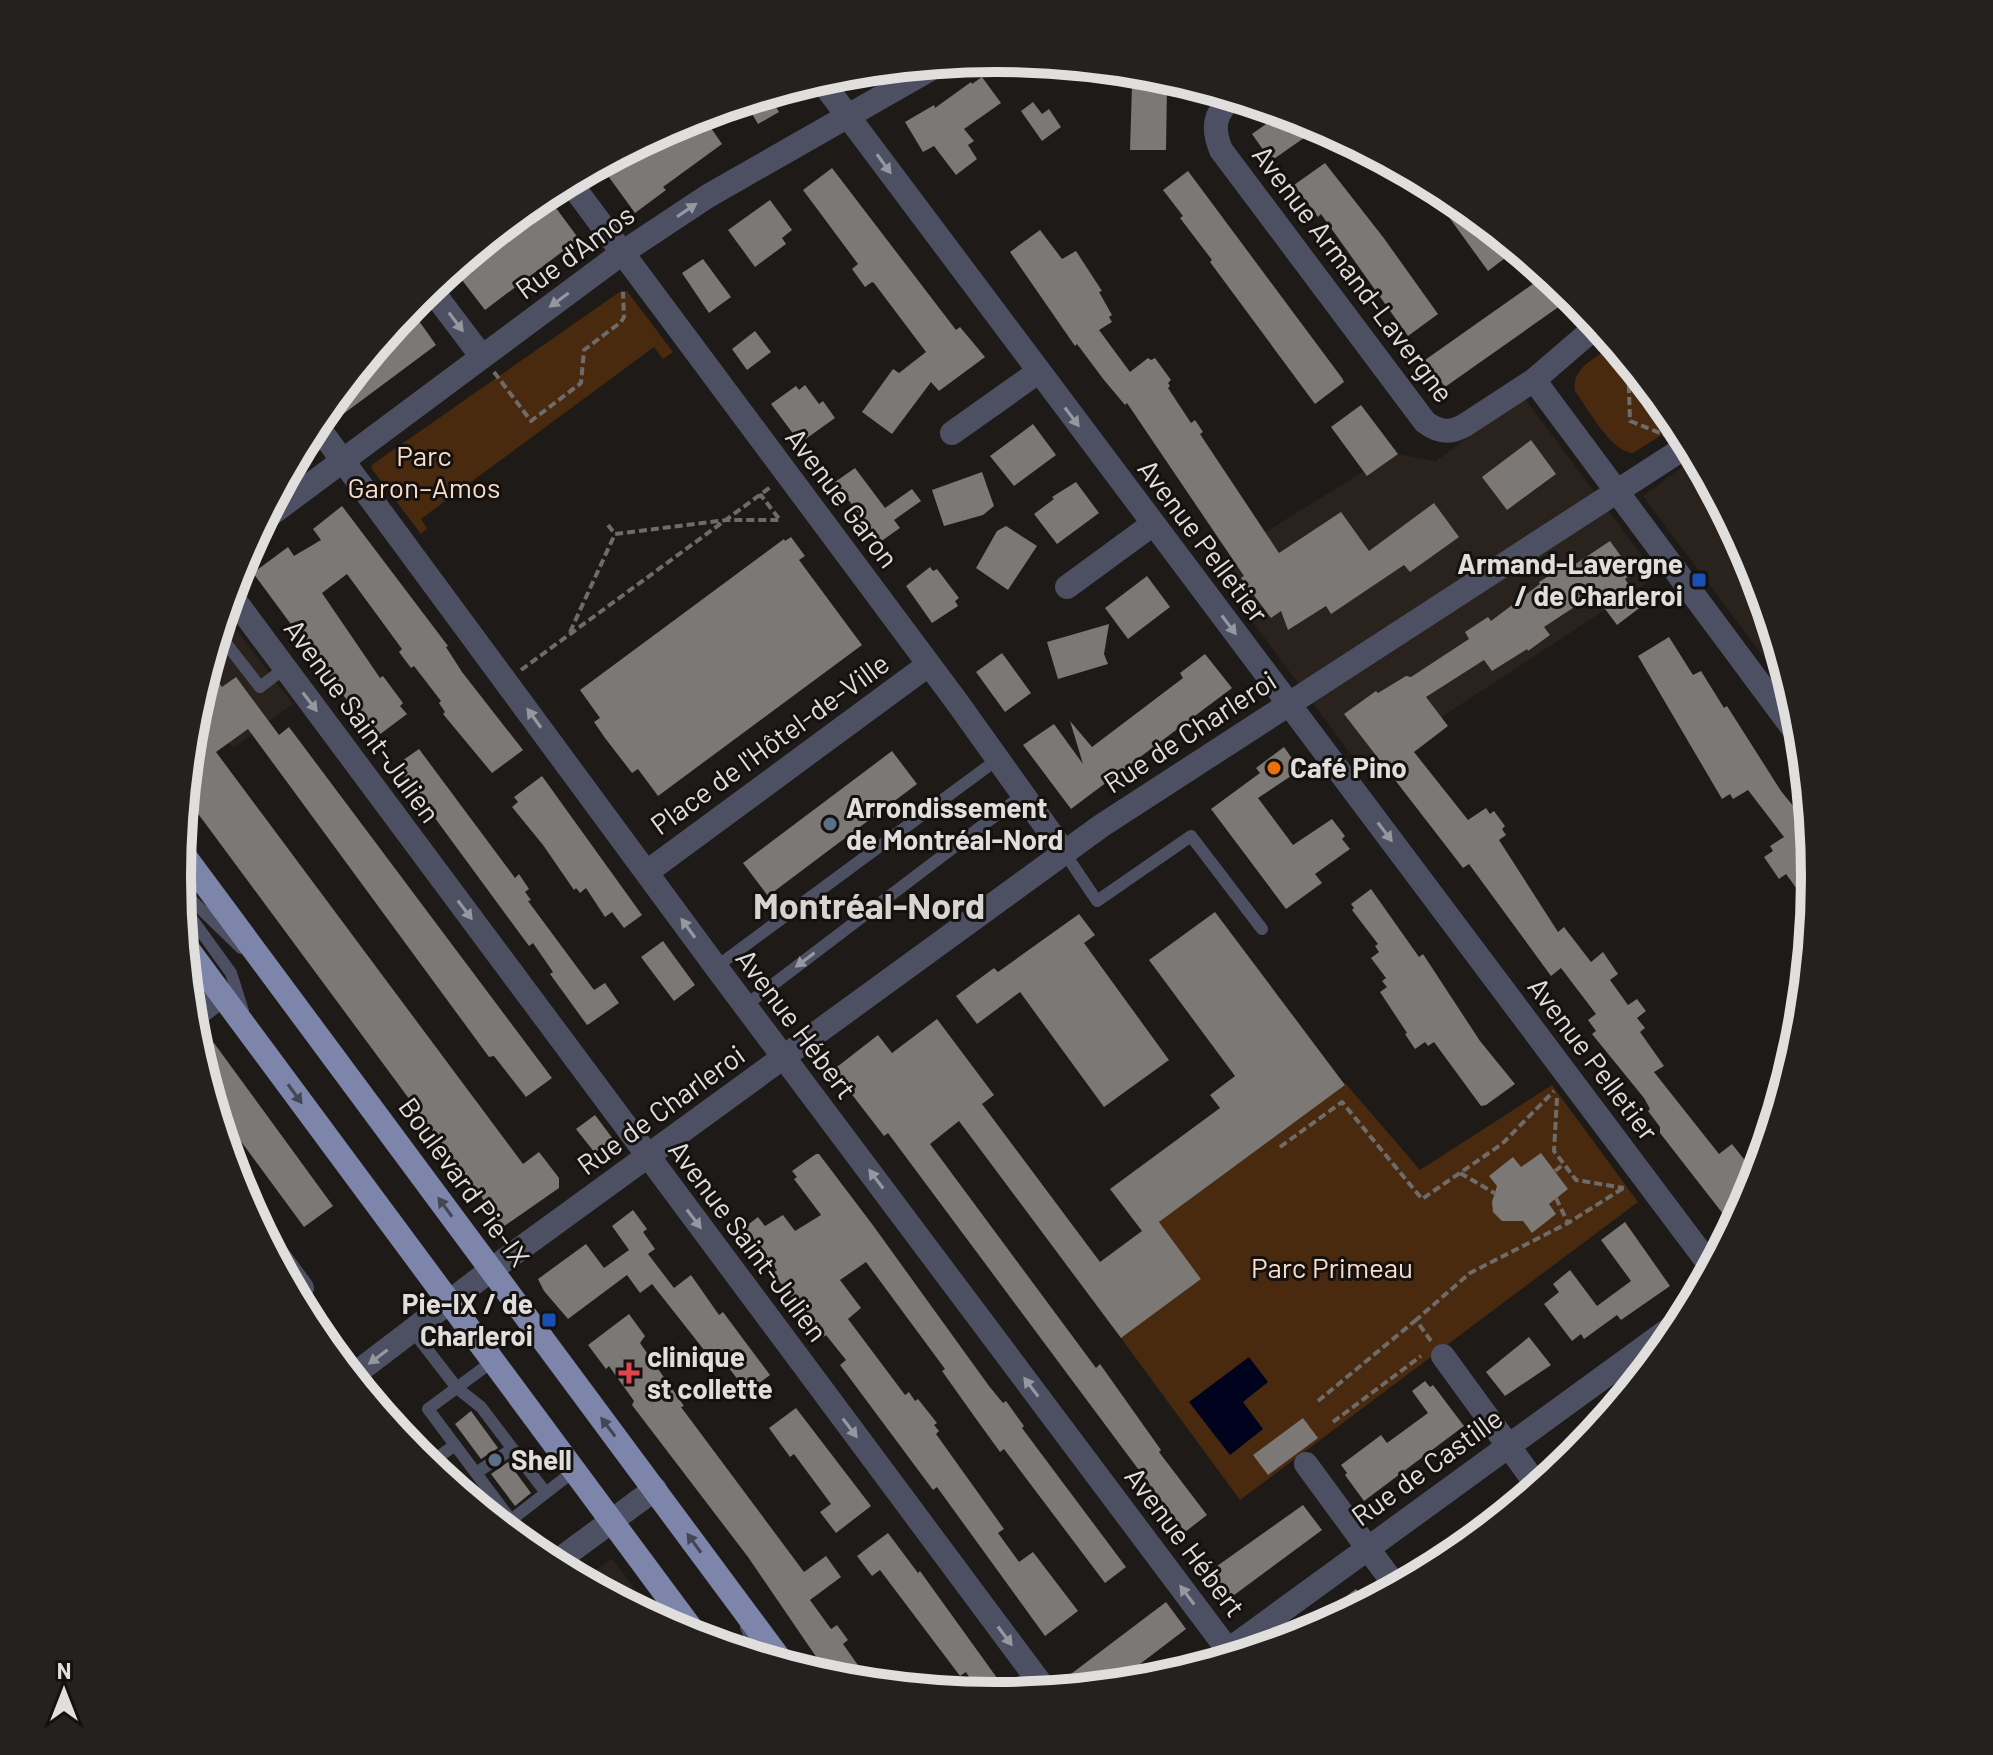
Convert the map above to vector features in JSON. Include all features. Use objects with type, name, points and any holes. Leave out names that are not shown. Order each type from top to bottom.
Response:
[{"type":"main road","name":"Boulevard Pie-IX","points":[[191,865],[774,1652]]},
{"type":"main road","points":[[196,960],[685,1621]]},
{"type":"street","name":"Rue d'Amos","points":[[282,506],[622,253],[708,196],[918,76]]},
{"type":"street","name":"Avenue Pelletier","points":[[828,90],[1288,703],[1633,1181],[1705,1260]]},
{"type":"street","name":"Avenue Armand-Lavergne","points":[[1225,105],[1214,125],[1221,150],[1433,429],[1456,430],[1534,380],[1589,333]]},
{"type":"street","name":"Avenue Garon","points":[[576,191],[1064,852]]},
{"type":"street","points":[[438,298],[482,357]]},
{"type":"street","points":[[952,433],[1038,372]]},
{"type":"street","points":[[1534,380],[1787,721]]},
{"type":"street","name":"Avenue Hébert","points":[[324,435],[716,967],[1227,1649]]},
{"type":"street","name":"Rue de Charleroi","points":[[359,1371],[491,1270],[1064,852],[1679,450]]},
{"type":"street","points":[[1067,587],[1153,524]]},
{"type":"street","name":"Avenue Saint-Julien","points":[[238,609],[285,668],[1039,1681]]},
{"type":"street","name":"Place de l'Hôtel-de-Ville","points":[[647,872],[928,665]]},
{"type":"street","points":[[202,1010],[222,995]]},
{"type":"street","name":"Rue de Castille","points":[[1245,1643],[1367,1548],[1657,1338]]},
{"type":"street","points":[[1439,1350],[1532,1479]]},
{"type":"street","points":[[1306,1464],[1391,1580]]},
{"type":"street","points":[[564,1556],[655,1489]]},
{"type":"lane","points":[[226,643],[260,687],[285,668]]},
{"type":"lane","points":[[716,967],[998,759]]},
{"type":"lane","points":[[746,1005],[1024,794]]},
{"type":"lane","points":[[1064,852],[1097,901],[1191,836],[1262,929]]},
{"type":"lane","points":[[192,900],[286,992]]},
{"type":"lane","points":[[193,920],[231,973],[249,1032]]},
{"type":"lane","points":[[413,1331],[457,1388],[481,1407],[546,1493]]},
{"type":"lane","points":[[493,1361],[428,1409],[476,1473],[501,1513]]},
{"type":"lane","points":[[438,1457],[455,1445]]},
{"type":"lane","points":[[476,1473],[512,1449]]},
{"type":"lane","points":[[513,1522],[574,1471]]},
{"type":"lane","points":[[733,1596],[754,1645]]},
{"type":"path","points":[[482,357],[531,421],[581,383],[584,350],[624,317],[622,253]]},
{"type":"path","points":[[1629,378],[1630,421],[1670,437]]},
{"type":"path","points":[[506,681],[787,474]]},
{"type":"path","points":[[615,534],[726,520],[780,520],[760,494]]},
{"type":"path","points":[[608,525],[615,534]]},
{"type":"path","points":[[569,635],[615,534]]},
{"type":"path","points":[[1280,1147],[1342,1102],[1422,1199],[1502,1144],[1557,1088],[1554,1151],[1576,1180],[1633,1181]]},
{"type":"path","points":[[1555,1171],[1564,1164]]},
{"type":"path","points":[[1460,1173],[1496,1194]]},
{"type":"path","points":[[1318,1401],[1470,1273],[1568,1223],[1633,1181]]},
{"type":"path","points":[[1556,1198],[1568,1223]]},
{"type":"path","points":[[1333,1422],[1439,1350],[1416,1320]]},
{"type":"shaded area","points":[[1523,396],[1657,576],[1362,769],[1211,566],[1393,453],[1436,461]]},
{"type":"shaded area","points":[[1687,463],[1741,569],[1776,674],[1643,496]]},
{"type":"shaded area","points":[[232,625],[293,704],[233,748],[224,736],[201,753],[218,669]]},
{"type":"shaded area","points":[[612,1559],[644,1602],[640,1600],[591,1573]]},
{"type":"green space","name":"Parc Garon–Amos","points":[[621,291],[627,291],[673,352],[663,359],[654,347],[421,519],[427,528],[421,534],[371,468],[373,464]]},
{"type":"green space","points":[[1606,350],[1667,432],[1633,453],[1625,451],[1608,438],[1575,391],[1577,375]]},
{"type":"green space","name":"Parc Primeau","points":[[1346,1084],[1420,1170],[1552,1085],[1638,1202],[1240,1500],[1121,1338],[1201,1279],[1159,1222]]},
{"type":"water","points":[[1249,1357],[1268,1382],[1243,1402],[1263,1429],[1230,1455],[1189,1402]]},
{"type":"building","points":[[982,77],[1001,103],[964,129],[974,141],[968,145],[977,159],[956,175],[934,146],[923,152],[905,122],[934,105],[935,108]]},
{"type":"building","points":[[1132,85],[1167,90],[1166,150],[1130,150]]},
{"type":"building","points":[[1033,102],[1042,114],[1049,109],[1061,127],[1042,141],[1021,111]]},
{"type":"building","points":[[774,104],[779,112],[758,124],[750,111]]},
{"type":"building","points":[[1271,121],[1309,135],[1271,161],[1252,134]]},
{"type":"building","points":[[709,125],[722,144],[663,187],[666,190],[635,213],[606,173]]},
{"type":"building","points":[[1325,163],[1438,314],[1408,336],[1321,214],[1318,217],[1294,185]]},
{"type":"building","points":[[832,168],[956,330],[960,327],[985,357],[939,391],[931,382],[892,434],[862,412],[893,369],[899,373],[926,352],[874,283],[865,287],[852,269],[858,264],[803,190]]},
{"type":"building","points":[[1188,171],[1342,378],[1344,382],[1315,404],[1210,262],[1212,260],[1163,190]]},
{"type":"building","points":[[770,200],[792,230],[782,238],[786,244],[755,267],[728,230]]},
{"type":"building","points":[[1441,206],[1508,256],[1488,271]]},
{"type":"building","points":[[556,208],[579,239],[485,310],[462,280],[473,272],[471,269]]},
{"type":"building","points":[[1040,230],[1062,259],[1076,251],[1102,291],[1099,292],[1112,315],[1109,317],[1112,322],[1099,330],[1130,372],[1148,358],[1155,358],[1171,380],[1168,388],[1191,423],[1195,420],[1203,432],[1200,434],[1279,553],[1341,512],[1369,551],[1434,503],[1459,537],[1410,572],[1404,565],[1331,614],[1326,606],[1288,630],[1281,611],[1271,618],[1241,578],[1244,576],[1127,403],[1125,405],[1077,344],[1075,346],[1010,252]]},
{"type":"building","points":[[703,259],[731,297],[709,313],[682,273]]},
{"type":"building","points":[[1537,281],[1562,304],[1445,387],[1425,360]]},
{"type":"building","points":[[417,318],[436,345],[342,415],[340,412],[357,387]]},
{"type":"building","points":[[755,331],[771,352],[747,370],[732,349]]},
{"type":"building","points":[[805,385],[819,404],[823,401],[835,418],[800,443],[771,404],[796,386],[799,390]]},
{"type":"building","points":[[1361,405],[1398,454],[1367,476],[1331,427]]},
{"type":"building","points":[[1033,424],[1056,455],[1014,486],[990,456]]},
{"type":"building","points":[[1531,440],[1556,474],[1507,510],[1482,477]]},
{"type":"building","points":[[855,468],[885,508],[912,489],[921,501],[894,520],[900,528],[880,542],[835,482]]},
{"type":"building","points":[[982,472],[994,506],[983,515],[944,526],[932,490]]},
{"type":"building","points":[[1076,482],[1099,513],[1057,544],[1034,514],[1054,499],[1052,497]]},
{"type":"building","points":[[342,506],[448,646],[462,672],[523,750],[492,773],[443,714],[441,701],[399,652],[402,649],[347,574],[322,593],[380,678],[383,676],[403,703],[400,706],[407,714],[375,738],[253,573],[288,547],[294,556],[321,540],[313,529]]},
{"type":"building","points":[[1006,526],[1037,546],[1008,590],[976,568],[997,531]]},
{"type":"building","points":[[791,537],[805,556],[799,560],[862,645],[658,796],[638,769],[632,773],[605,738],[594,722],[600,718],[580,690],[784,539]]},
{"type":"building","points":[[1610,541],[1633,573],[1625,579],[1642,606],[1617,625],[1594,594],[1544,627],[1550,635],[1528,651],[1492,671],[1484,660],[1426,697],[1448,726],[1414,752],[1468,820],[1486,808],[1490,814],[1494,811],[1505,826],[1502,829],[1506,835],[1499,840],[1558,932],[1564,927],[1591,962],[1603,952],[1618,974],[1610,980],[1628,1005],[1637,999],[1646,1011],[1637,1018],[1645,1028],[1640,1032],[1664,1066],[1654,1072],[1719,1154],[1732,1144],[1749,1165],[1726,1218],[1660,1133],[1660,1127],[1648,1111],[1650,1109],[1644,1098],[1592,1034],[1596,1031],[1588,1020],[1596,1014],[1561,968],[1551,976],[1469,864],[1463,868],[1344,714],[1376,691],[1378,693],[1406,676],[1411,677],[1469,639],[1465,632],[1488,617],[1491,621],[1539,582],[1570,563],[1574,565]]},
{"type":"building","points":[[930,567],[933,571],[937,569],[959,598],[955,601],[958,606],[932,623],[906,586]]},
{"type":"building","points":[[1147,576],[1170,607],[1128,639],[1105,608]]},
{"type":"building","points":[[1109,624],[1104,654],[1108,664],[1058,679],[1047,642]]},
{"type":"building","points":[[1669,637],[1693,675],[1701,671],[1724,708],[1727,706],[1781,791],[1799,813],[1801,895],[1786,874],[1779,879],[1764,857],[1773,851],[1770,846],[1784,837],[1748,790],[1733,799],[1730,794],[1722,799],[1638,656]]},
{"type":"building","points":[[1002,653],[1031,693],[1005,712],[976,672]]},
{"type":"building","points":[[1205,654],[1232,688],[1071,809],[1023,745],[1054,724],[1083,764],[1070,721],[1092,747],[1183,678],[1180,673]]},
{"type":"building","points":[[236,677],[279,735],[289,727],[552,1078],[526,1097],[494,1056],[489,1057],[248,729],[216,752],[523,1164],[539,1152],[559,1178],[559,1188],[500,1229],[486,1210],[481,1196],[195,809],[206,720],[216,679],[222,687]]},
{"type":"building","points":[[1284,747],[1300,770],[1258,798],[1293,845],[1332,819],[1345,836],[1342,839],[1350,849],[1315,874],[1322,883],[1286,909],[1211,809],[1260,773],[1256,768]]},
{"type":"building","points":[[419,749],[515,878],[519,874],[529,889],[525,892],[531,900],[528,901],[594,990],[605,983],[619,1003],[589,1024],[550,974],[553,972],[533,943],[529,946],[396,765]]},
{"type":"building","name":"Arrondissement de Montréal-Nord","points":[[892,751],[917,784],[768,896],[743,863]]},
{"type":"building","points":[[542,776],[642,915],[624,928],[612,912],[605,917],[586,888],[580,893],[576,888],[574,890],[512,807],[518,802],[514,797]]},
{"type":"building","points":[[1371,889],[1419,957],[1423,954],[1480,1041],[1515,1084],[1486,1105],[1481,1106],[1434,1042],[1428,1046],[1425,1042],[1415,1049],[1380,992],[1387,987],[1382,981],[1386,978],[1371,958],[1379,952],[1375,946],[1378,944],[1352,910],[1351,904]]},
{"type":"building","points":[[1215,912],[1345,1085],[1159,1222],[1201,1279],[1121,1338],[959,1121],[930,1144],[1096,1368],[1100,1364],[1161,1450],[1159,1452],[1207,1515],[1185,1532],[888,1133],[884,1136],[833,1070],[878,1035],[892,1053],[937,1019],[994,1095],[982,1104],[1100,1262],[1142,1231],[1110,1189],[1220,1108],[1210,1095],[1235,1076],[1149,960]]},
{"type":"building","points":[[1079,914],[1095,935],[1084,943],[1169,1060],[1104,1107],[1020,992],[977,1024],[956,996],[994,968],[998,972]]},
{"type":"building","points":[[663,941],[695,985],[674,1001],[641,957]]},
{"type":"building","points":[[214,1043],[333,1206],[304,1227],[232,1129],[209,1047]]},
{"type":"building","points":[[595,1115],[613,1139],[595,1153],[576,1129]]},
{"type":"building","points":[[1541,1153],[1568,1189],[1549,1204],[1556,1214],[1532,1233],[1523,1221],[1502,1221],[1493,1212],[1492,1202],[1497,1186],[1489,1176],[1513,1157],[1521,1167]]},
{"type":"building","points":[[816,1154],[872,1224],[989,1386],[1003,1403],[1006,1401],[1024,1426],[1022,1428],[1126,1567],[1105,1583],[1004,1449],[1000,1452],[942,1371],[945,1369],[866,1262],[840,1280],[861,1308],[848,1319],[905,1395],[909,1392],[915,1401],[918,1399],[937,1423],[934,1425],[939,1431],[936,1434],[1004,1529],[998,1533],[1019,1562],[1033,1552],[1078,1611],[1045,1636],[937,1487],[933,1490],[840,1365],[846,1360],[826,1335],[822,1338],[773,1273],[777,1270],[745,1227],[758,1217],[765,1226],[783,1215],[795,1231],[821,1215],[794,1179],[797,1177],[792,1171]]},
{"type":"building","points":[[633,1210],[647,1229],[643,1232],[655,1249],[648,1254],[674,1288],[691,1275],[719,1315],[723,1312],[770,1375],[747,1392],[717,1352],[708,1355],[652,1284],[640,1293],[627,1275],[568,1319],[544,1291],[538,1279],[586,1244],[604,1268],[629,1250],[612,1226]]},
{"type":"building","points":[[1625,1222],[1670,1286],[1621,1320],[1617,1315],[1584,1339],[1581,1334],[1572,1341],[1544,1304],[1559,1292],[1553,1284],[1570,1270],[1597,1306],[1631,1281],[1601,1240]]},
{"type":"building","points":[[629,1314],[645,1336],[640,1343],[684,1406],[681,1407],[804,1572],[826,1556],[841,1577],[810,1600],[831,1629],[837,1625],[848,1640],[843,1644],[863,1672],[821,1664],[748,1557],[632,1405],[634,1401],[609,1366],[606,1369],[588,1345]]},
{"type":"building","points":[[1529,1337],[1551,1365],[1505,1396],[1486,1372]]},
{"type":"building","points":[[1425,1381],[1430,1387],[1433,1385],[1464,1426],[1364,1501],[1341,1465],[1381,1435],[1387,1443],[1428,1413],[1412,1391]]},
{"type":"building","points":[[796,1408],[871,1506],[836,1533],[820,1512],[831,1504],[794,1454],[790,1457],[769,1428]]},
{"type":"building","points":[[471,1411],[498,1448],[481,1459],[455,1424]]},
{"type":"building","points":[[1303,1418],[1318,1438],[1268,1475],[1253,1455]]},
{"type":"building","points":[[508,1462],[531,1493],[515,1506],[491,1474]]},
{"type":"building","points":[[1517,1489],[1519,1491],[1444,1547],[1403,1571]]},
{"type":"building","points":[[1303,1505],[1322,1530],[1222,1604],[1203,1576]]},
{"type":"building","points":[[888,1533],[918,1573],[920,1571],[1001,1683],[972,1682],[966,1672],[960,1676],[880,1570],[872,1576],[857,1556]]},
{"type":"building","points":[[1356,1589],[1361,1596],[1353,1600],[1322,1614]]},
{"type":"building","points":[[1166,1602],[1186,1629],[1130,1672],[1063,1680]]},
{"type":"place","name":"Armand-Lavergne / de Charleroi","points":[[1699,580]]},
{"type":"place","name":"Café Pino","points":[[1274,768]]},
{"type":"place","name":"Arrondissement de Montréal-Nord","points":[[830,824]]},
{"type":"place","name":"Pie-IX / de Charleroi","points":[[549,1320]]},
{"type":"place","name":"clinique st collette","points":[[629,1373]]},
{"type":"place","name":"Shell","points":[[495,1460]]},
{"type":"district","name":"Montréal-Nord","points":[[869,906]]}]
